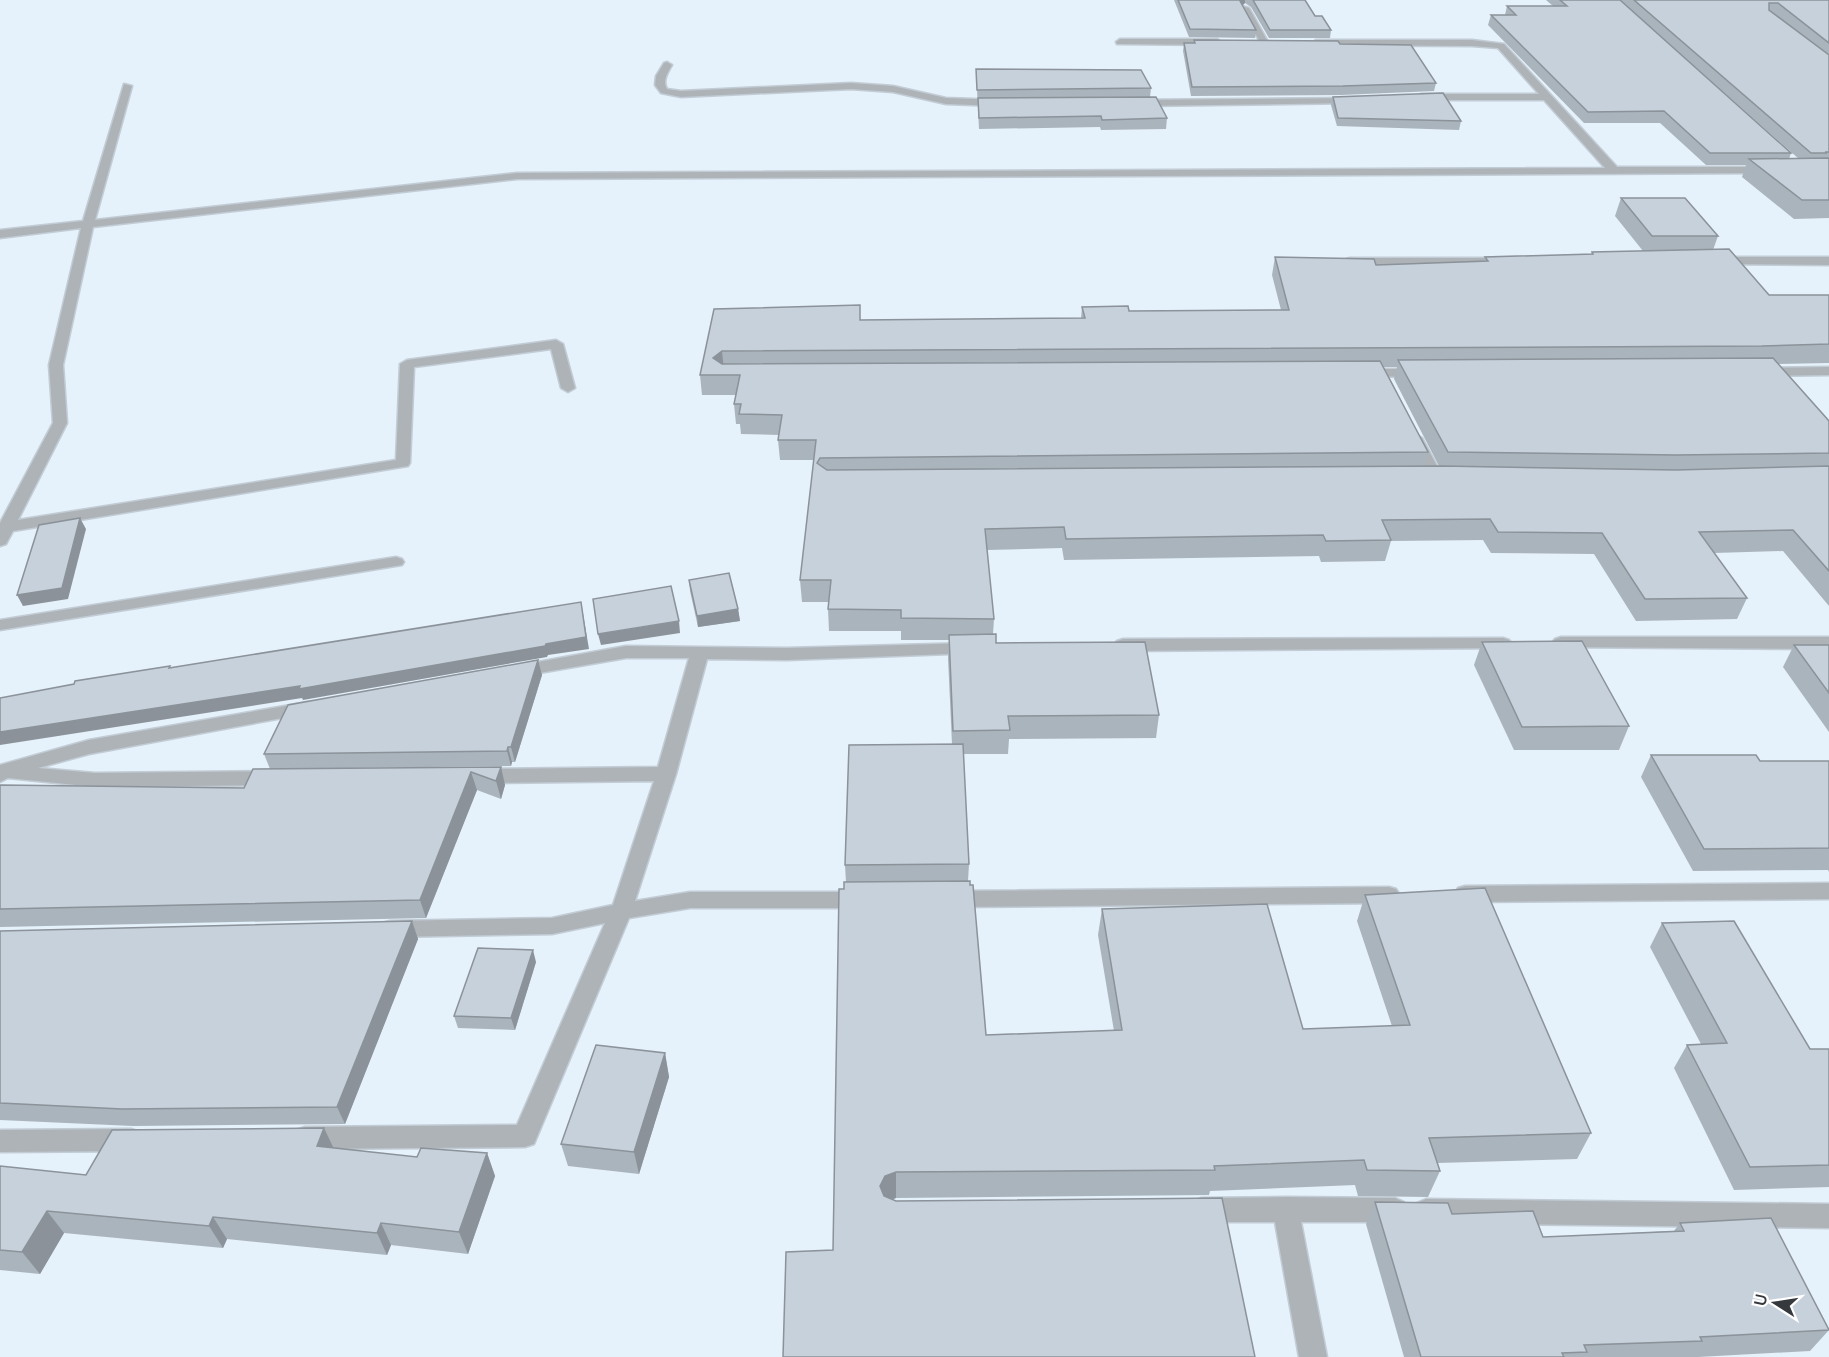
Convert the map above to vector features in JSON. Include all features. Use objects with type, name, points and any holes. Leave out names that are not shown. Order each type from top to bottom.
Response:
[{"type":"street","points":[[1245,8],[1264,42]]},
{"type":"street","points":[[1120,42],[1231,42]]},
{"type":"street","points":[[1253,42],[1276,42]]},
{"type":"street","points":[[1310,43],[1494,45],[1505,49],[1614,171]]},
{"type":"street","points":[[667,65],[661,76],[660,85],[664,91],[681,94],[851,86],[893,89],[956,103],[1014,103]]},
{"type":"street","points":[[2,532],[60,423],[56,365],[88,224],[127,86]]},
{"type":"street","points":[[1408,98],[1548,97]]},
{"type":"street","points":[[1121,103],[1364,99]]},
{"type":"street","points":[[0,234],[517,176],[1778,170]]},
{"type":"street","points":[[1699,261],[1829,261]]},
{"type":"street","points":[[1333,262],[1510,262]]},
{"type":"street","points":[[2,532],[403,463],[407,364],[556,344],[568,388]]},
{"type":"street","points":[[1747,372],[1829,371]]},
{"type":"street","points":[[1346,373],[1384,378],[1428,373]]},
{"type":"street","points":[[1409,426],[1436,479]]},
{"type":"street","points":[[0,625],[396,562]]},
{"type":"street","points":[[1546,644],[1829,643]]},
{"type":"street","points":[[1108,645],[1522,644]]},
{"type":"street","points":[[497,675],[626,652],[787,654],[989,649]]},
{"type":"street","points":[[287,1138],[525,1136],[621,911],[666,774],[700,652]]},
{"type":"street","points":[[0,773],[89,747],[322,706]]},
{"type":"street","points":[[0,773],[95,780],[285,778]]},
{"type":"street","points":[[464,776],[666,774]]},
{"type":"street","points":[[1446,895],[1829,891]]},
{"type":"street","points":[[931,899],[1410,895]]},
{"type":"street","points":[[372,930],[552,926],[621,911],[690,900],[883,900]]},
{"type":"street","points":[[0,1141],[155,1139]]},
{"type":"street","points":[[1286,1209],[1313,1357]]},
{"type":"street","points":[[1180,1210],[1286,1209],[1829,1216]]},
{"type":"building","points":[[1178,0],[1241,0],[1256,30],[1190,29]]},
{"type":"building","points":[[1253,0],[1305,0],[1315,16],[1322,16],[1331,30],[1270,30]]},
{"type":"building","points":[[1560,0],[1620,0],[1791,153],[1710,153],[1664,111],[1588,112],[1491,15],[1516,15],[1507,6],[1567,6]]},
{"type":"building","points":[[1634,0],[1829,0],[1829,43],[1778,3],[1769,3],[1769,10],[1829,55],[1829,152],[1811,153]]},
{"type":"building","points":[[1194,40],[1338,41],[1340,44],[1411,45],[1436,83],[1192,87],[1184,43],[1195,43]]},
{"type":"building","points":[[976,69],[1141,70],[1151,88],[977,90]]},
{"type":"building","points":[[1443,93],[1461,121],[1338,118],[1333,97]]},
{"type":"building","points":[[1156,97],[1167,118],[1102,120],[1101,116],[979,118],[978,98]]},
{"type":"building","points":[[1829,158],[1829,200],[1802,200],[1749,159]]},
{"type":"building","points":[[1621,198],[1685,198],[1718,236],[1652,236]]},
{"type":"building","points":[[1729,249],[1769,295],[1829,295],[1829,344],[722,351],[713,358],[722,364],[1380,361],[1428,452],[820,458],[817,463],[827,470],[1442,466],[1676,470],[1829,466],[1829,571],[1793,530],[1699,532],[1747,598],[1645,599],[1602,533],[1498,532],[1490,519],[1382,520],[1391,540],[1326,541],[1323,535],[1066,539],[1064,527],[985,529],[994,619],[901,618],[901,610],[828,609],[831,580],[800,580],[816,440],[778,440],[782,415],[739,414],[741,404],[734,404],[740,375],[700,375],[714,309],[860,305],[860,320],[1085,318],[1082,307],[1128,306],[1129,311],[1289,310],[1275,257],[1374,259],[1376,265],[1488,261],[1485,257],[1593,254],[1592,252]]},
{"type":"building","points":[[1773,358],[1829,421],[1829,453],[1676,455],[1448,452],[1398,360]]},
{"type":"building","points":[[80,518],[62,588],[17,595],[39,525]]},
{"type":"building","points":[[729,573],[738,609],[697,616],[689,580]]},
{"type":"building","points":[[671,586],[679,621],[598,634],[593,599]]},
{"type":"building","points":[[581,602],[586,637],[299,689],[300,686],[0,732],[0,698],[74,684],[75,681]]},
{"type":"building","points":[[996,634],[996,643],[1145,642],[1159,715],[1008,716],[1010,730],[953,731],[949,635]]},
{"type":"building","points":[[1582,641],[1629,726],[1522,727],[1482,642]]},
{"type":"building","points":[[1794,645],[1829,645],[1829,693]]},
{"type":"building","points":[[538,660],[511,747],[508,747],[507,751],[264,754],[288,705]]},
{"type":"building","points":[[963,744],[969,864],[845,865],[849,745]]},
{"type":"building","points":[[1651,755],[1756,755],[1760,761],[1829,761],[1829,848],[1704,849]]},
{"type":"building","points":[[501,767],[496,781],[471,772],[420,900],[0,909],[0,785],[244,788],[253,769]]},
{"type":"building","points":[[970,881],[970,885],[973,885],[986,1035],[1122,1030],[1102,909],[1267,904],[1303,1029],[1410,1025],[1365,895],[1485,888],[1591,1133],[1429,1138],[1440,1171],[1367,1170],[1364,1160],[1214,1166],[1215,1170],[896,1172],[885,1176],[880,1186],[884,1196],[896,1201],[1222,1198],[1255,1357],[783,1357],[786,1252],[833,1250],[839,889],[844,889],[844,882]]},
{"type":"building","points":[[412,921],[337,1107],[122,1109],[0,1103],[0,931]]},
{"type":"building","points":[[1734,921],[1810,1049],[1829,1049],[1829,1165],[1750,1167],[1687,1045],[1727,1043],[1662,923]]},
{"type":"building","points":[[478,948],[533,950],[511,1018],[454,1016]]},
{"type":"building","points":[[596,1045],[665,1053],[634,1152],[561,1144]]},
{"type":"building","points":[[324,1128],[317,1146],[417,1157],[421,1148],[487,1153],[459,1232],[381,1223],[377,1233],[213,1217],[209,1226],[47,1211],[22,1252],[0,1250],[0,1166],[86,1175],[112,1130]]},
{"type":"building","points":[[1375,1202],[1448,1203],[1452,1214],[1533,1211],[1543,1237],[1684,1231],[1680,1223],[1771,1218],[1829,1330],[1700,1337],[1702,1341],[1584,1345],[1587,1352],[1562,1353],[1564,1357],[1421,1357]]}]
